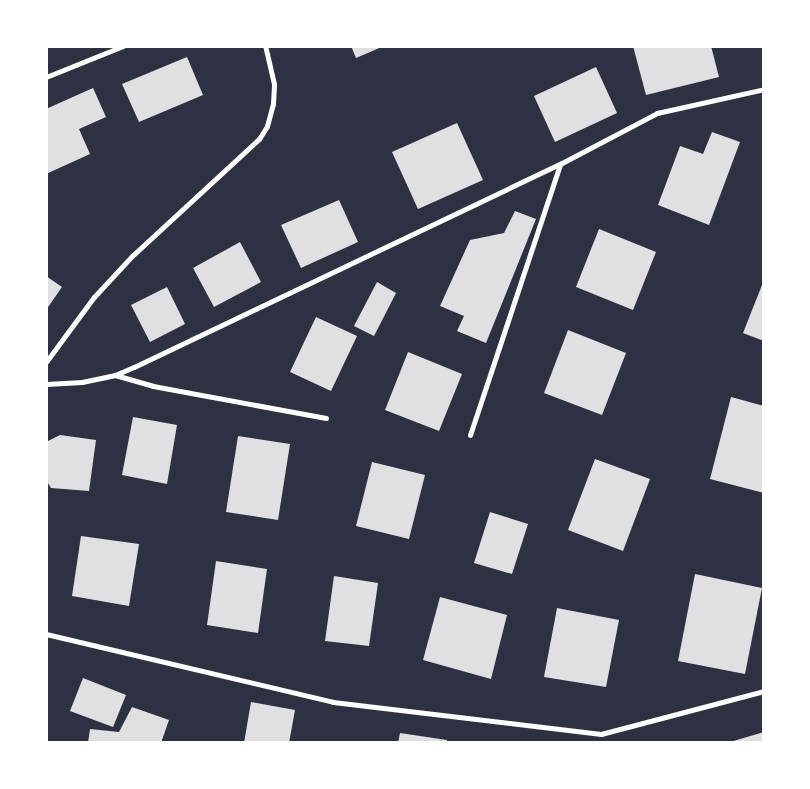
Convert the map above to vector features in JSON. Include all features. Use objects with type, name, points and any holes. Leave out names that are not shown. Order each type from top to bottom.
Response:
[{"type":"street","points":[[46,77],[123,46]]},
{"type":"street","points":[[46,362],[94,297],[132,256],[259,139],[268,126],[274,104],[274,84],[265,46]]},
{"type":"street","points":[[46,384],[82,382],[115,375],[149,360],[560,164],[657,113],[764,89]]},
{"type":"street","points":[[470,435],[560,164]]},
{"type":"street","points":[[115,375],[153,386],[326,418]]},
{"type":"street","points":[[46,634],[333,702],[601,734],[764,691]]},
{"type":"building","points":[[351,46],[384,46],[356,58]]},
{"type":"building","points":[[633,46],[711,46],[719,77],[646,95]]},
{"type":"building","points":[[187,57],[203,95],[139,122],[122,84]]},
{"type":"building","points":[[596,67],[617,113],[555,142],[534,96]]},
{"type":"building","points":[[93,88],[106,117],[79,129],[90,154],[46,174],[46,109]]},
{"type":"building","points":[[457,123],[483,180],[418,209],[392,152]]},
{"type":"building","points":[[712,132],[740,142],[709,225],[658,205],[680,146],[703,154]]},
{"type":"building","points":[[339,200],[358,242],[301,268],[281,225]]},
{"type":"building","points":[[515,211],[536,219],[486,343],[457,331],[464,316],[440,306],[470,240],[504,233]]},
{"type":"building","points":[[599,229],[656,252],[633,310],[576,287]]},
{"type":"building","points":[[240,242],[261,282],[214,307],[193,268]]},
{"type":"building","points":[[46,276],[62,287],[46,310]]},
{"type":"building","points":[[764,280],[764,341],[743,333]]},
{"type":"building","points":[[377,282],[396,293],[374,336],[354,326]]},
{"type":"building","points":[[167,287],[185,324],[150,342],[131,305]]},
{"type":"building","points":[[316,317],[357,336],[331,391],[290,372]]},
{"type":"building","points":[[568,330],[626,353],[602,415],[544,393]]},
{"type":"building","points":[[408,352],[462,374],[439,431],[385,410]]},
{"type":"building","points":[[731,397],[764,406],[764,493],[710,479]]},
{"type":"building","points":[[133,417],[177,425],[167,484],[122,475]]},
{"type":"building","points":[[60,435],[96,440],[89,491],[51,488],[46,480],[46,442]]},
{"type":"building","points":[[238,436],[290,444],[278,520],[226,512]]},
{"type":"building","points":[[595,459],[650,479],[623,551],[568,530]]},
{"type":"building","points":[[372,462],[425,475],[409,539],[356,526]]},
{"type":"building","points":[[490,512],[528,524],[512,574],[474,563]]},
{"type":"building","points":[[81,536],[139,544],[129,606],[72,596]]},
{"type":"building","points":[[216,561],[267,569],[258,633],[207,625]]},
{"type":"building","points":[[695,574],[762,588],[745,674],[678,661]]},
{"type":"building","points":[[334,576],[378,583],[369,646],[325,641]]},
{"type":"building","points":[[440,597],[507,615],[491,679],[423,660]]},
{"type":"building","points":[[557,608],[619,620],[606,687],[544,677]]},
{"type":"building","points":[[83,678],[126,695],[113,727],[70,711]]},
{"type":"building","points":[[251,702],[295,710],[289,743],[244,743]]},
{"type":"building","points":[[132,707],[169,720],[161,743],[88,743],[90,729],[119,732]]},
{"type":"building","points":[[764,732],[764,743],[730,743],[730,742]]},
{"type":"building","points":[[400,733],[447,740],[447,743],[398,743]]}]
